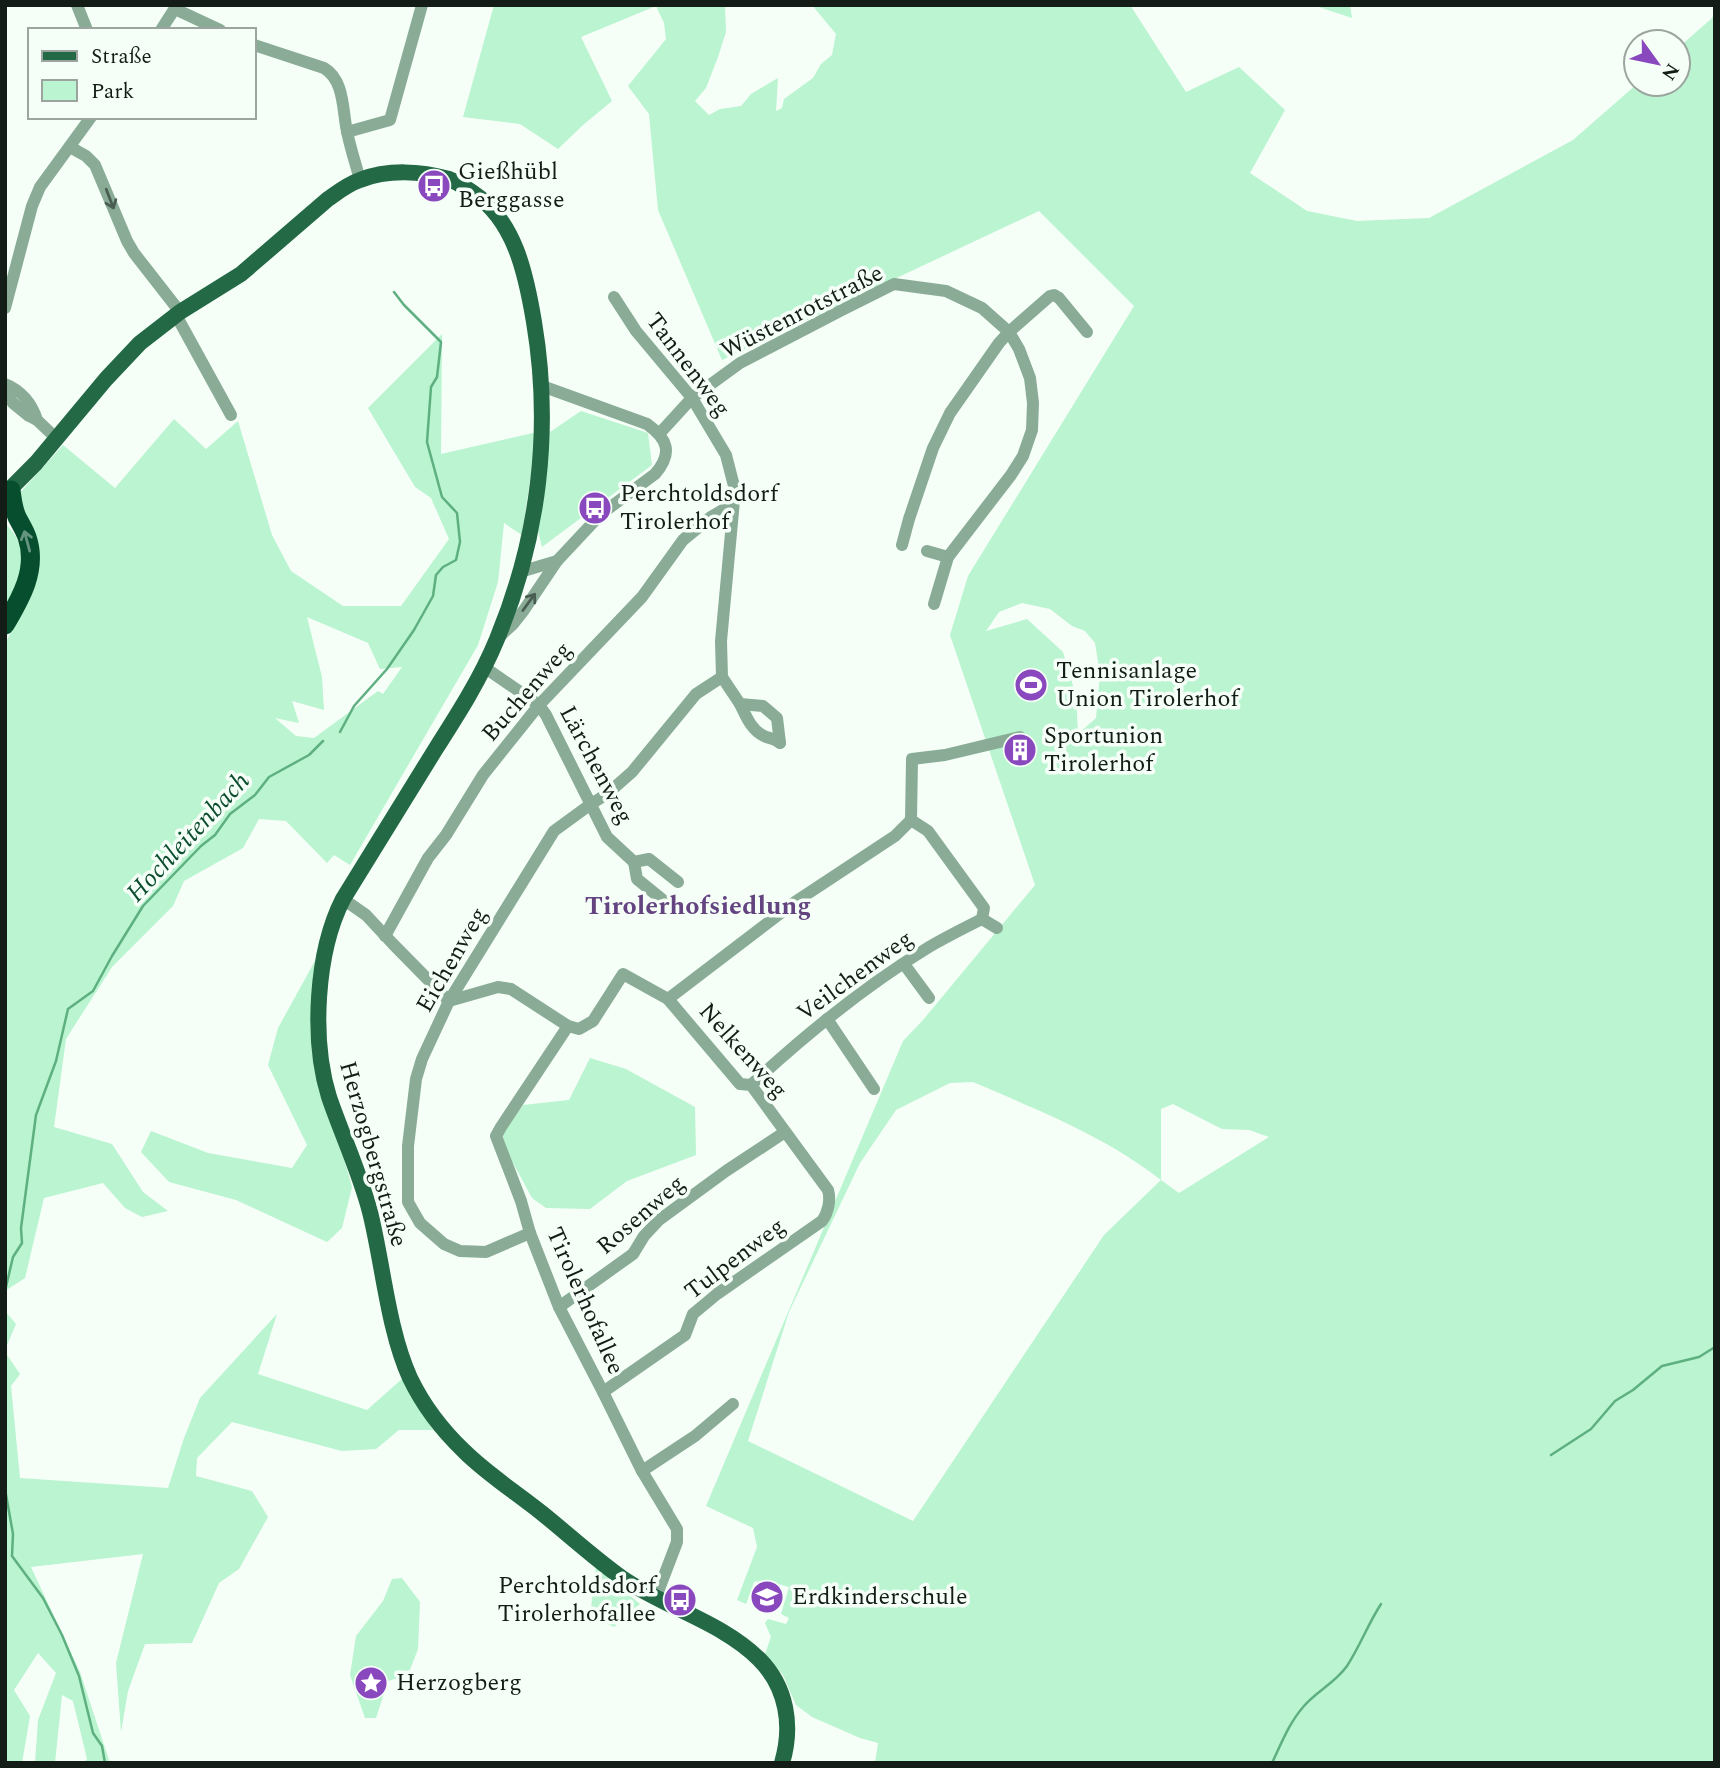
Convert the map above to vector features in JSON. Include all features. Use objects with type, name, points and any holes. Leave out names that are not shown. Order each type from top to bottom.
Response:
[{"type":"highway","points":[[5,625],[27,581],[31,558],[27,538],[11,512],[8,492]]},
{"type":"main road","name":"Herzogbergstraße","points":[[8,492],[140,343],[178,314],[242,274],[344,188],[374,176],[407,172],[451,179],[487,204],[501,220],[521,260],[538,345],[542,386],[541,460],[531,528],[520,572],[497,639],[484,667],[344,899],[332,926],[323,964],[319,1038],[322,1066],[328,1095],[369,1209],[394,1329],[410,1377],[440,1425],[466,1453],[622,1578],[731,1637],[749,1650],[775,1680],[786,1711],[788,1735],[782,1763]]},
{"type":"street","points":[[77,5],[86,28]]},
{"type":"street","points":[[347,132],[390,120],[422,5]]},
{"type":"street","points":[[162,28],[176,7],[216,28]]},
{"type":"street","points":[[256,46],[328,70],[337,82],[342,96],[347,132],[360,180]]},
{"type":"street","points":[[5,308],[32,206],[40,187],[90,119]]},
{"type":"street","points":[[70,147],[95,164],[127,241],[178,314],[231,415]]},
{"type":"street","name":"Wüstenrotstraße","points":[[660,433],[692,398],[740,363],[894,284],[946,291],[982,308],[1009,332],[1019,349],[1030,378],[1032,430],[1023,456],[1011,475],[948,557],[934,604]]},
{"type":"street","points":[[902,545],[933,448],[950,413],[999,343],[1050,296],[1055,295],[1087,332]]},
{"type":"street","name":"Tannenweg","points":[[614,297],[636,331],[692,398],[726,455],[735,490],[721,641],[722,677]]},
{"type":"street","points":[[5,384],[12,386],[27,400],[37,420]]},
{"type":"street","points":[[497,639],[524,610],[557,561],[601,514],[654,474],[665,458],[666,448],[660,433],[647,424],[542,386]]},
{"type":"street","points":[[5,391],[13,403],[57,439]]},
{"type":"street","name":"Buchenweg","points":[[385,936],[428,858],[446,835],[483,775],[539,705],[642,597],[682,540],[733,504]]},
{"type":"street","points":[[927,551],[948,557]]},
{"type":"street","points":[[520,572],[557,561]]},
{"type":"street","name":"Lärchenweg","points":[[484,667],[539,705],[607,837],[634,862],[637,879],[664,901]]},
{"type":"street","points":[[722,677],[740,704]]},
{"type":"street","name":"Eichenweg","points":[[530,1234],[486,1252],[460,1251],[444,1244],[421,1223],[408,1202],[408,1146],[416,1079],[422,1059],[449,1001],[554,831],[607,794],[632,772],[696,694],[722,677]]},
{"type":"street","points":[[667,999],[795,901],[894,836],[911,820],[912,759],[945,755],[1020,737]]},
{"type":"street","points":[[911,820],[928,831],[983,914],[998,928]]},
{"type":"street","name":"Lärchenweg","points":[[634,862],[649,859],[678,882]]},
{"type":"street","points":[[344,899],[366,915],[449,1001],[498,987],[511,989],[568,1026]]},
{"type":"street","name":"Veilchenweg","points":[[751,1086],[783,1056],[865,990],[983,914]]},
{"type":"street","points":[[904,964],[929,998]]},
{"type":"street","name":"Nelkenweg","points":[[568,1026],[579,1029],[593,1021],[624,974],[667,999],[740,1084],[751,1086],[828,1190],[827,1211]]},
{"type":"street","points":[[827,1019],[874,1088]]},
{"type":"street","name":"Tirolerhofallee","points":[[568,1026],[496,1136],[559,1307],[642,1471],[677,1528],[677,1542],[656,1597]]},
{"type":"street","name":"Rosenweg","points":[[559,1307],[633,1254],[644,1236],[659,1220],[785,1132]]},
{"type":"street","name":"Tulpenweg","points":[[603,1391],[685,1335],[693,1314],[821,1220],[827,1211]]},
{"type":"street","points":[[642,1471],[695,1436],[733,1404]]},
{"type":"green space","points":[[494,5],[725,5],[726,32],[706,88],[695,101],[709,115],[720,109],[741,106],[751,94],[778,78],[776,111],[782,108],[784,99],[813,78],[821,64],[832,55],[836,34],[812,5],[1130,5],[1186,92],[1239,67],[1285,110],[1250,173],[1307,211],[1357,221],[1429,218],[1573,140],[1622,97],[1692,98],[1692,36],[1715,13],[1715,1763],[875,1763],[878,1743],[812,1717],[796,1705],[783,1675],[765,1654],[771,1637],[765,1623],[768,1619],[786,1624],[789,1618],[781,1614],[789,1587],[765,1580],[754,1582],[746,1604],[737,1600],[757,1547],[753,1528],[706,1506],[903,1041],[1035,885],[950,635],[968,576],[1134,306],[1039,211],[722,360],[658,210],[649,114],[628,86],[666,39],[664,23],[656,6],[581,37],[612,101],[558,149],[520,124],[463,117]],"holes":[[[1022,603],[1050,609],[1072,626],[1085,631],[1095,643],[1100,674],[1096,718],[1078,734],[1076,696],[1063,652],[1027,619],[986,631],[999,612]],[[973,1082],[1070,1125],[1117,1150],[1161,1180],[1104,1235],[913,1521],[748,1441],[789,1312],[860,1163],[896,1110],[950,1083]],[[1173,1104],[1222,1129],[1249,1130],[1269,1137],[1179,1193],[1161,1180],[1161,1109]]]},
{"type":"green space","points":[[1313,5],[1350,5],[1352,18]]},
{"type":"green space","points":[[442,334],[441,454],[537,432],[522,535],[504,523],[498,582],[478,645],[350,865],[334,855],[327,863],[286,821],[259,819],[243,848],[184,881],[173,906],[112,967],[66,1039],[54,1127],[112,1144],[143,1192],[168,1211],[142,1217],[125,1208],[103,1183],[44,1198],[25,1278],[5,1291],[5,644],[26,602],[18,495],[63,445],[115,488],[174,419],[206,449],[238,421],[272,535],[291,571],[343,606],[401,606],[449,539],[431,498],[415,487],[368,408]],"holes":[[[307,617],[368,643],[380,669],[402,667],[383,694],[378,691],[314,738],[296,736],[275,718],[299,723],[292,701],[324,710],[322,677]]]},
{"type":"green space","points":[[581,411],[648,433],[652,465],[542,547],[538,531],[550,432]]},
{"type":"green space","points":[[5,523],[20,546],[21,564],[17,583],[5,609]]},
{"type":"green space","points":[[316,959],[311,1041],[352,1187],[342,1228],[327,1242],[236,1200],[169,1182],[141,1152],[151,1131],[208,1153],[292,1168],[307,1145],[268,1065],[278,1028]]},
{"type":"green space","points":[[590,1058],[626,1069],[695,1107],[696,1155],[627,1181],[590,1209],[546,1208],[532,1198],[507,1152],[502,1133],[523,1105],[569,1100]]},
{"type":"green space","points":[[5,1311],[16,1324],[5,1350]]},
{"type":"green space","points":[[277,1314],[258,1374],[367,1410],[403,1378],[433,1430],[399,1430],[376,1449],[342,1451],[232,1422],[197,1458],[196,1476],[252,1491],[268,1517],[239,1569],[219,1583],[192,1643],[145,1644],[128,1691],[121,1732],[116,1663],[143,1554],[31,1567],[80,1672],[110,1763],[84,1763],[87,1759],[73,1701],[62,1695],[55,1763],[35,1763],[38,1720],[56,1673],[38,1653],[14,1690],[30,1716],[22,1763],[5,1763],[5,1352],[20,1374],[11,1386],[20,1478],[168,1488],[200,1398]]},
{"type":"green space","points":[[596,1567],[640,1604],[614,1627],[590,1616]]},
{"type":"green space","points":[[402,1578],[420,1602],[418,1649],[408,1675],[388,1681],[376,1718],[365,1718],[350,1675],[356,1636],[383,1601],[392,1579]]},
{"type":"waterway","name":"Hochleitenbach","points":[[340,732],[354,706],[387,669],[414,630],[433,596],[436,575],[443,567],[456,560],[460,542],[457,513],[442,497],[427,442],[431,387],[437,377],[441,342],[394,292]]},
{"type":"waterway","name":"Hochleitenbach","points":[[5,1291],[13,1257],[22,1243],[21,1228],[36,1115],[56,1061],[68,1009],[93,991],[143,906],[215,835],[230,814],[255,795],[269,777],[309,755],[323,741]]},
{"type":"waterway","points":[[1551,1455],[1591,1429],[1615,1401],[1662,1366],[1699,1357],[1715,1347]]},
{"type":"waterway","name":"Hochleitenbach","points":[[5,1489],[13,1534],[12,1556],[43,1598],[62,1635],[79,1676],[93,1733],[102,1746],[105,1763]]},
{"type":"waterway","points":[[1272,1763],[1299,1712],[1347,1666],[1381,1604]]},
{"type":"place","name":"Gießhübl Berggasse","points":[[434,186]]},
{"type":"place","name":"Perchtoldsdorf Tirolerhof","points":[[595,508]]},
{"type":"place","name":"Tennisanlage Union Tirolerhof","points":[[1031,685]]},
{"type":"place","name":"Sportunion Tirolerhof","points":[[1020,750]]},
{"type":"place","name":"Erdkinderschule","points":[[767,1597]]},
{"type":"place","name":"Perchtoldsdorf Tirolerhofallee","points":[[680,1600]]},
{"type":"place","name":"Herzogberg","points":[[371,1683]]},
{"type":"district","name":"Tirolerhofsiedlung","points":[[698,906]]}]
